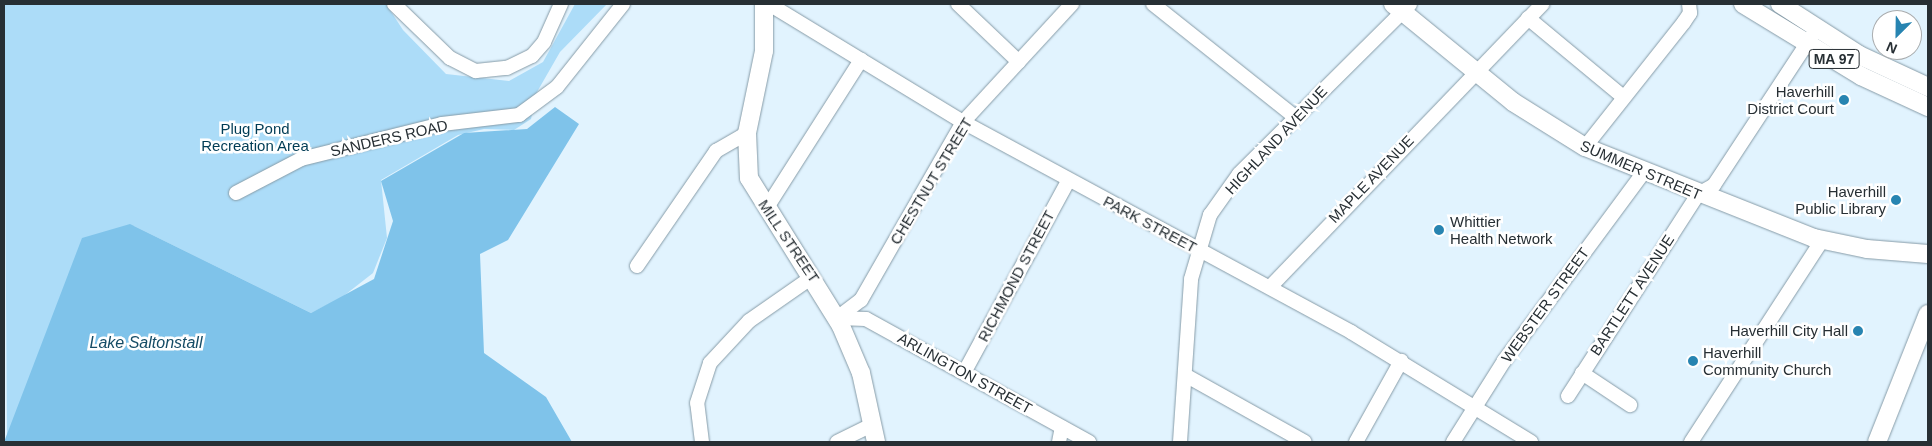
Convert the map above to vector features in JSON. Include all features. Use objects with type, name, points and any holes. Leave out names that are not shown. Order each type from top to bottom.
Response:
[{"type":"main road","name":"MILL STREET","points":[[764,4],[764,51],[746,133],[749,178],[766,209],[837,318],[861,373],[874,434]]},
{"type":"main road","name":"MA 97","points":[[1743,4],[1806,43],[1928,108]]},
{"type":"main road","name":"MA 97","points":[[1780,4],[1859,55],[1928,87]]},
{"type":"main road","name":"SUMMER STREET","points":[[1402,6],[1475,74],[1585,147],[1698,194],[1822,240],[1928,254]]},
{"type":"main road","points":[[1878,442],[1928,317]]},
{"type":"street","points":[[394,4],[450,58],[476,70],[507,68],[532,56],[544,42],[561,4]]},
{"type":"street","name":"SANDERS ROAD","points":[[236,194],[301,159],[442,124],[519,115],[557,87],[623,4]]},
{"type":"street","name":"PARK STREET","points":[[769,4],[963,122],[1068,181],[1270,287],[1401,361],[1532,442]]},
{"type":"street","points":[[958,4],[1019,62]]},
{"type":"street","name":"CHESTNUT STREET","points":[[837,318],[861,300],[963,122],[1072,4]]},
{"type":"street","points":[[1153,4],[1295,117]]},
{"type":"street","name":"MAPLE AVENUE","points":[[1270,287],[1542,4]]},
{"type":"street","points":[[1585,147],[1684,22],[1690,13],[1688,4]]},
{"type":"street","name":"HIGHLAND AVENUE","points":[[1180,442],[1190,296],[1198,249],[1210,215],[1223,195],[1402,6]]},
{"type":"street","points":[[1528,18],[1623,97]]},
{"type":"street","points":[[1698,194],[1714,185],[1817,28]]},
{"type":"street","points":[[766,209],[861,60]]},
{"type":"street","points":[[637,266],[716,151],[746,133]]},
{"type":"street","name":"WEBSTER STREET","points":[[1453,442],[1476,406],[1644,172]]},
{"type":"street","name":"RICHMOND STREET","points":[[965,371],[1068,181]]},
{"type":"street","name":"BARTLETT AVENUE","points":[[1568,396],[1698,194]]},
{"type":"street","points":[[1696,441],[1822,240]]},
{"type":"street","points":[[702,442],[698,426],[701,386],[725,341],[812,277]]},
{"type":"street","name":"ARLINGTON STREET","points":[[837,318],[866,319],[965,371],[1089,442]]},
{"type":"street","points":[[1356,442],[1401,361]]},
{"type":"street","points":[[1582,373],[1630,405]]},
{"type":"street","points":[[1185,375],[1305,442]]},
{"type":"street","points":[[1059,442],[1062,427]]},
{"type":"street","points":[[837,442],[874,434]]},
{"type":"green space","name":"Plug Pond Recreation Area","points":[[4,4],[386,4],[403,30],[446,74],[509,81],[543,62],[575,4],[607,4],[560,52],[537,92],[531,119],[514,130],[484,129],[458,135],[381,180],[387,238],[373,273],[341,298],[311,313],[134,226],[119,228],[7,442]]},
{"type":"water","name":"Lake Saltonstall","points":[[555,107],[579,124],[508,240],[480,254],[484,353],[546,397],[572,442],[4,442],[82,238],[130,224],[311,313],[374,279],[393,221],[381,181],[464,133],[527,129]]},
{"type":"place","name":"Haverhill District Court","points":[[1844,100]]},
{"type":"place","name":"Haverhill Public Library","points":[[1896,200]]},
{"type":"place","name":"Whittier Health Network","points":[[1439,230]]},
{"type":"place","name":"Haverhill City Hall","points":[[1858,331]]},
{"type":"place","name":"Haverhill Community Church","points":[[1693,361]]}]
